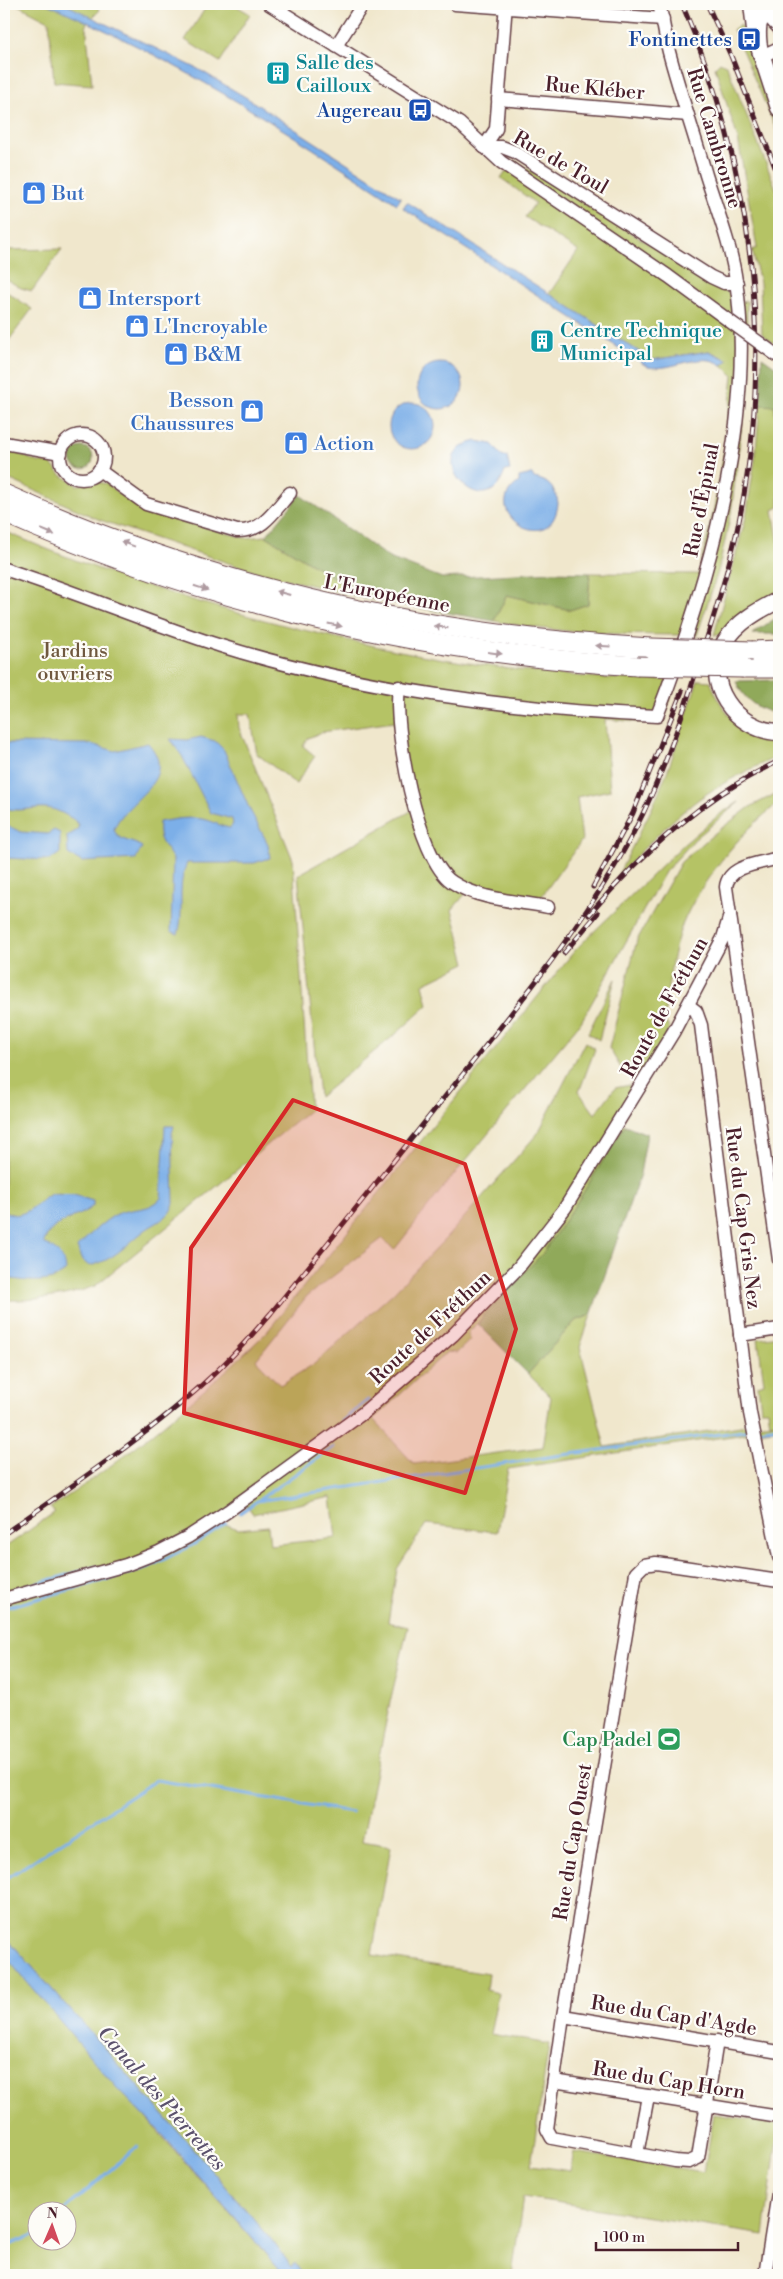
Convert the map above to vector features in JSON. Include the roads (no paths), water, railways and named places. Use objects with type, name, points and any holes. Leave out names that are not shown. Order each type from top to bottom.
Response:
[{"type":"highway","name":"L'Européenne","points":[[4,499],[163,557],[246,583],[322,603],[412,622],[497,636],[570,643],[651,648],[779,650]]},
{"type":"highway","name":"L'Européenne","points":[[4,499],[58,536],[149,571],[299,617],[457,648],[560,661],[638,666],[779,668]]},
{"type":"main road","points":[[766,7],[756,38],[779,108]]},
{"type":"main road","points":[[779,600],[746,619],[734,630],[723,645],[718,665],[722,692],[736,715],[754,727],[779,732]]},
{"type":"main road","points":[[779,610],[756,622],[741,635],[730,652],[727,668],[730,691],[742,708],[758,719],[779,724]]},
{"type":"street","name":"Rue de Toul","points":[[269,4],[459,123],[484,147],[502,147],[515,152],[704,273],[724,283],[737,283]]},
{"type":"street","points":[[336,46],[363,4]]},
{"type":"street","points":[[455,4],[506,6],[663,19]]},
{"type":"street","name":"Rue Cambronne","points":[[658,4],[663,19],[669,52],[737,283]]},
{"type":"street","points":[[506,6],[496,129],[484,147],[501,162],[668,276],[779,358]]},
{"type":"street","points":[[766,7],[779,28]]},
{"type":"street","points":[[762,56],[779,48]]},
{"type":"street","name":"Rue Kléber","points":[[498,99],[688,115]]},
{"type":"street","name":"Rue d'Épinal","points":[[399,687],[525,706],[657,716],[695,612],[726,484],[740,370],[741,332],[737,283]]},
{"type":"street","points":[[83,436],[92,438],[99,444],[103,453],[103,462],[99,470],[88,478],[75,478],[64,469],[61,453],[66,442],[74,437],[83,436]]},
{"type":"street","points":[[4,443],[61,453]]},
{"type":"street","points":[[99,470],[146,504],[237,531],[248,531],[259,527],[290,493]]},
{"type":"street","points":[[4,569],[221,646],[305,668],[399,687],[397,707],[409,791],[436,866],[451,882],[467,890],[493,897],[548,907]]},
{"type":"street","points":[[779,858],[738,870],[730,876],[726,884],[779,1260]]},
{"type":"street","name":"Route de Fréthun","points":[[4,1599],[126,1565],[173,1545],[228,1511],[363,1413],[399,1384],[493,1296],[546,1234],[583,1180],[656,1063],[723,938],[730,915]]},
{"type":"street","name":"Rue du Cap Gris Nez","points":[[688,1005],[696,1011],[701,1025],[750,1413],[779,1557]]},
{"type":"street","points":[[740,1335],[779,1329]]},
{"type":"street","name":"Rue du Cap Ouest","points":[[637,2154],[552,2138],[547,2129],[563,2016],[635,1577],[638,1570],[644,1565],[656,1563],[779,1581]]},
{"type":"street","name":"Rue du Cap d'Agde","points":[[563,2016],[779,2052]]},
{"type":"street","points":[[648,2096],[637,2154],[689,2162],[698,2158],[717,2041]]},
{"type":"street","name":"Rue du Cap Horn","points":[[554,2081],[779,2117]]},
{"type":"street","points":[[765,2275],[779,2187]]},
{"type":"water","points":[[47,4],[65,4],[198,69],[247,98],[401,198],[397,204],[227,96],[139,47]]},
{"type":"water","points":[[407,202],[652,360],[709,351],[728,360],[722,365],[714,361],[696,360],[667,367],[648,367],[403,208]]},
{"type":"water","points":[[440,363],[453,367],[459,373],[463,386],[459,399],[453,405],[440,409],[427,405],[421,399],[417,386],[421,373],[427,367]]},
{"type":"water","points":[[412,403],[425,407],[431,413],[435,426],[431,439],[425,445],[412,449],[399,445],[393,439],[389,426],[393,413],[399,407]]},
{"type":"water","points":[[477,441],[492,444],[503,457],[507,456],[510,470],[505,471],[496,487],[484,493],[472,491],[461,483],[454,471],[453,459],[460,448]]},
{"type":"water","points":[[532,474],[534,478],[547,483],[553,489],[558,503],[553,520],[544,528],[532,529],[520,525],[511,517],[506,506],[508,494],[519,482],[519,477]]},
{"type":"water","points":[[201,737],[215,741],[224,750],[249,808],[268,844],[270,858],[254,863],[187,863],[182,881],[181,916],[178,934],[171,931],[173,859],[160,839],[159,822],[195,818],[230,828],[233,824],[232,819],[211,813],[182,756],[170,739],[187,740]]},
{"type":"water","points":[[4,743],[91,744],[115,751],[148,743],[157,756],[158,768],[155,779],[120,818],[114,829],[122,839],[142,847],[136,859],[82,862],[68,854],[67,836],[76,831],[79,826],[73,819],[47,808],[12,810],[4,808]]},
{"type":"water","points":[[4,824],[21,832],[48,834],[54,830],[60,833],[60,853],[50,860],[4,858]]},
{"type":"water","points":[[165,1126],[174,1126],[172,1133],[174,1203],[172,1208],[166,1217],[144,1231],[125,1247],[98,1264],[89,1266],[81,1259],[77,1247],[96,1229],[117,1214],[146,1207],[161,1198]]},
{"type":"water","points":[[51,1194],[74,1195],[93,1201],[93,1206],[52,1230],[44,1243],[59,1254],[64,1261],[66,1270],[53,1279],[45,1281],[4,1278],[4,1210],[10,1214],[17,1215],[23,1213]]},
{"type":"water","points":[[4,1935],[204,2161],[270,2238],[292,2267],[295,2263],[300,2271],[299,2275],[284,2275],[161,2133],[116,2087],[4,1955]]},
{"type":"waterway","points":[[342,1421],[368,1400]]},
{"type":"waterway","points":[[758,1430],[779,1427]]},
{"type":"waterway","points":[[257,1501],[555,1456],[751,1430]]},
{"type":"waterway","points":[[240,1513],[334,1447]]},
{"type":"waterway","points":[[4,1608],[145,1569],[193,1545],[226,1523]]},
{"type":"waterway","points":[[13,1590],[96,1567]]},
{"type":"waterway","points":[[4,1880],[156,1780],[352,1812]]},
{"type":"waterway","points":[[74,2202],[138,2146]]},
{"type":"waterway","points":[[4,2247],[28,2237]]},
{"type":"railway","points":[[4,1534],[101,1465],[172,1411],[234,1354],[262,1323],[498,1030],[562,946],[619,859],[655,788],[683,713],[724,583],[736,535],[748,468],[755,400],[755,333],[751,265],[741,198],[726,132],[707,67],[682,4]]},
{"type":"railway","points":[[707,4],[731,56],[779,177]]},
{"type":"railway","points":[[593,887],[633,813],[682,691]]},
{"type":"railway","points":[[589,915],[631,869],[676,828],[725,791],[779,761]]},
{"type":"railway","points":[[564,953],[598,913]]},
{"type":"place","name":"Fontinettes","points":[[749,39]]},
{"type":"place","name":"Salle des Cailloux","points":[[278,73]]},
{"type":"place","name":"Augereau","points":[[420,110]]},
{"type":"place","name":"But","points":[[34,193]]},
{"type":"place","name":"Intersport","points":[[90,298]]},
{"type":"place","name":"L'Incroyable","points":[[137,326]]},
{"type":"place","name":"Centre Technique Municipal","points":[[542,341]]},
{"type":"place","name":"B&M","points":[[176,354]]},
{"type":"place","name":"Besson Chaussures","points":[[252,411]]},
{"type":"place","name":"Action","points":[[296,443]]},
{"type":"place","name":"Cap Padel","points":[[669,1739]]},
{"type":"park label","name":"Jardins ouvriers","points":[[75,662]]},
{"type":"water label","name":"Canal des Pierrettes","points":[[162,2098]]}]
